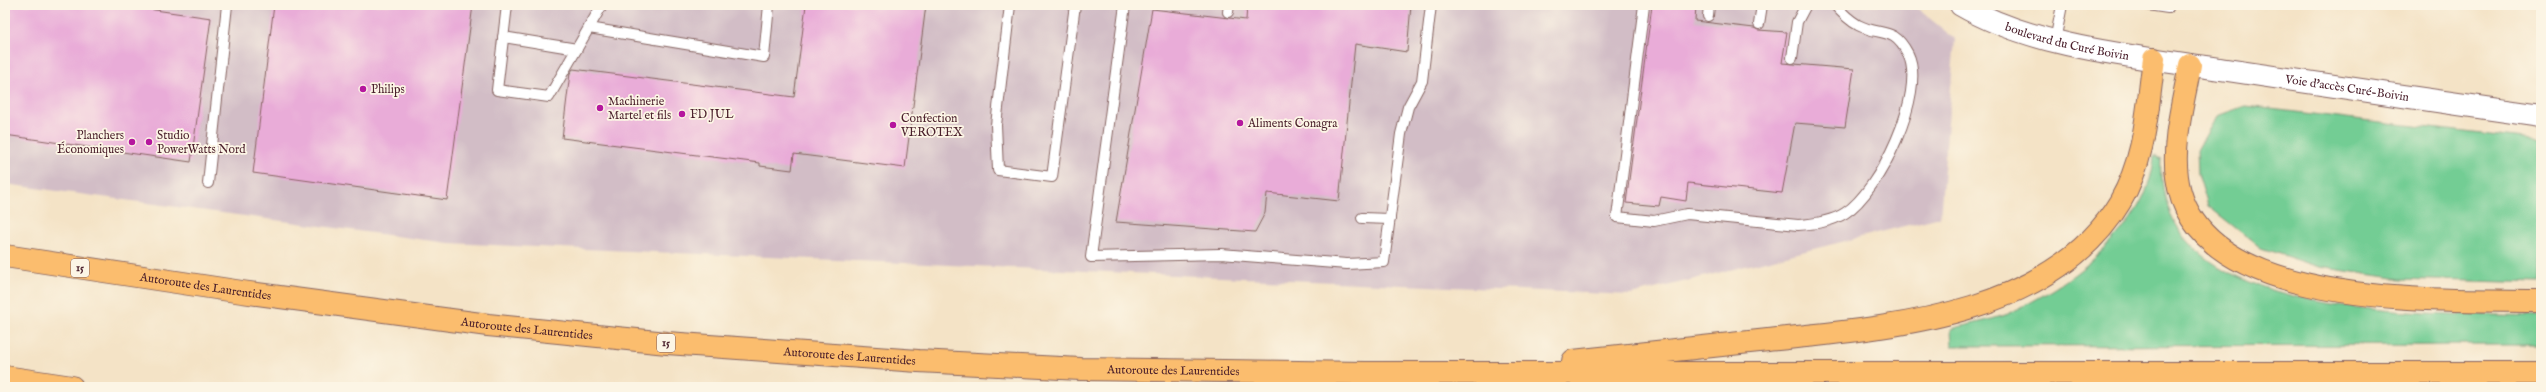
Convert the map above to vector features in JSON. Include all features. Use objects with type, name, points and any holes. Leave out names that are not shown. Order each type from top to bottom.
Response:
[{"type":"highway","points":[[1454,373],[1868,329],[1945,315],[2015,291],[2037,279],[2078,250],[2109,219],[2120,202],[2134,173],[2142,145],[2154,59]]},
{"type":"highway","points":[[2190,65],[2178,142],[2177,177],[2181,194],[2194,222],[2219,247],[2252,267],[2274,276],[2322,289],[2394,296],[2541,302]]},
{"type":"highway","name":"Autoroute des Laurentides","points":[[5,256],[488,325],[720,347],[918,361],[1081,368],[1454,373],[2541,373]]},
{"type":"highway","points":[[5,378],[72,387]]},
{"type":"street","name":"boulevard du Curé Boivin","points":[[1961,5],[2007,26],[2055,41],[2154,59]]},
{"type":"street","name":"Voie d'accès Curé-Boivin","points":[[2154,59],[2541,116]]},
{"type":"lane","points":[[208,183],[227,5]]},
{"type":"lane","points":[[507,5],[497,90],[549,97],[602,5]]},
{"type":"lane","points":[[588,28],[764,56],[769,5]]},
{"type":"lane","points":[[1010,5],[996,125],[998,170],[1052,177],[1075,5]]},
{"type":"lane","points":[[1125,5],[1091,257],[1221,254],[1347,264],[1384,262],[1401,134],[1408,107],[1422,81],[1431,5]]},
{"type":"lane","points":[[1644,5],[1617,217],[1654,221],[1687,214],[1798,224],[1814,224],[1845,213],[1865,193],[1892,151],[1901,132],[1911,87],[1912,69],[1909,56],[1901,42],[1886,31],[1858,25],[1835,5]]},
{"type":"lane","points":[[1708,16],[1709,5]]},
{"type":"lane","points":[[1759,24],[1762,5]]},
{"type":"lane","points":[[1792,58],[1797,22],[1806,5]]},
{"type":"lane","points":[[2055,41],[2062,5]]},
{"type":"lane","points":[[2148,5],[2168,8],[2169,5]]},
{"type":"lane","points":[[503,37],[576,49]]},
{"type":"lane","points":[[1362,218],[1390,219]]},
{"type":"shaded area","points":[[5,5],[1913,5],[1955,39],[1940,217],[1631,295],[448,243],[5,184]]},
{"type":"green space","points":[[2245,106],[2541,141],[2541,283],[2400,279],[2319,267],[2261,248],[2208,206],[2198,174],[2197,150],[2217,116]]},
{"type":"green space","points":[[2154,156],[2162,159],[2171,214],[2201,254],[2248,281],[2306,299],[2370,309],[2434,313],[2541,316],[2541,345],[1952,346],[1951,329],[1986,321],[2007,314],[2055,288],[2102,252],[2122,231],[2138,207],[2149,182]]},
{"type":"building","points":[[5,5],[120,5],[211,18],[191,162],[5,135]]},
{"type":"building","name":"Philips","points":[[274,5],[473,5],[447,200],[253,173]]},
{"type":"building","points":[[806,5],[926,5],[905,168],[794,154],[792,170],[760,166],[760,163],[562,138],[570,73],[573,69],[794,97]]},
{"type":"building","name":"Aliments Conagra","points":[[1247,5],[1411,5],[1407,52],[1355,44],[1339,201],[1267,193],[1265,213],[1255,232],[1116,222],[1152,9],[1246,20]]},
{"type":"building","points":[[1652,5],[1696,5],[1695,21],[1754,28],[1758,30],[1787,32],[1782,63],[1854,69],[1845,127],[1795,123],[1782,193],[1688,183],[1686,201],[1661,197],[1659,206],[1626,203]]},
{"type":"place","name":"Philips","points":[[363,89]]},
{"type":"place","name":"Machinerie Martel et fils","points":[[600,108]]},
{"type":"place","name":"FD JUL","points":[[682,114]]},
{"type":"place","name":"Aliments Conagra","points":[[1240,123]]},
{"type":"place","name":"Confection VEROTEX","points":[[893,125]]},
{"type":"place","name":"Planchers Économiques","points":[[132,142]]},
{"type":"place","name":"Studio PowerWatts Nord","points":[[149,142]]}]
